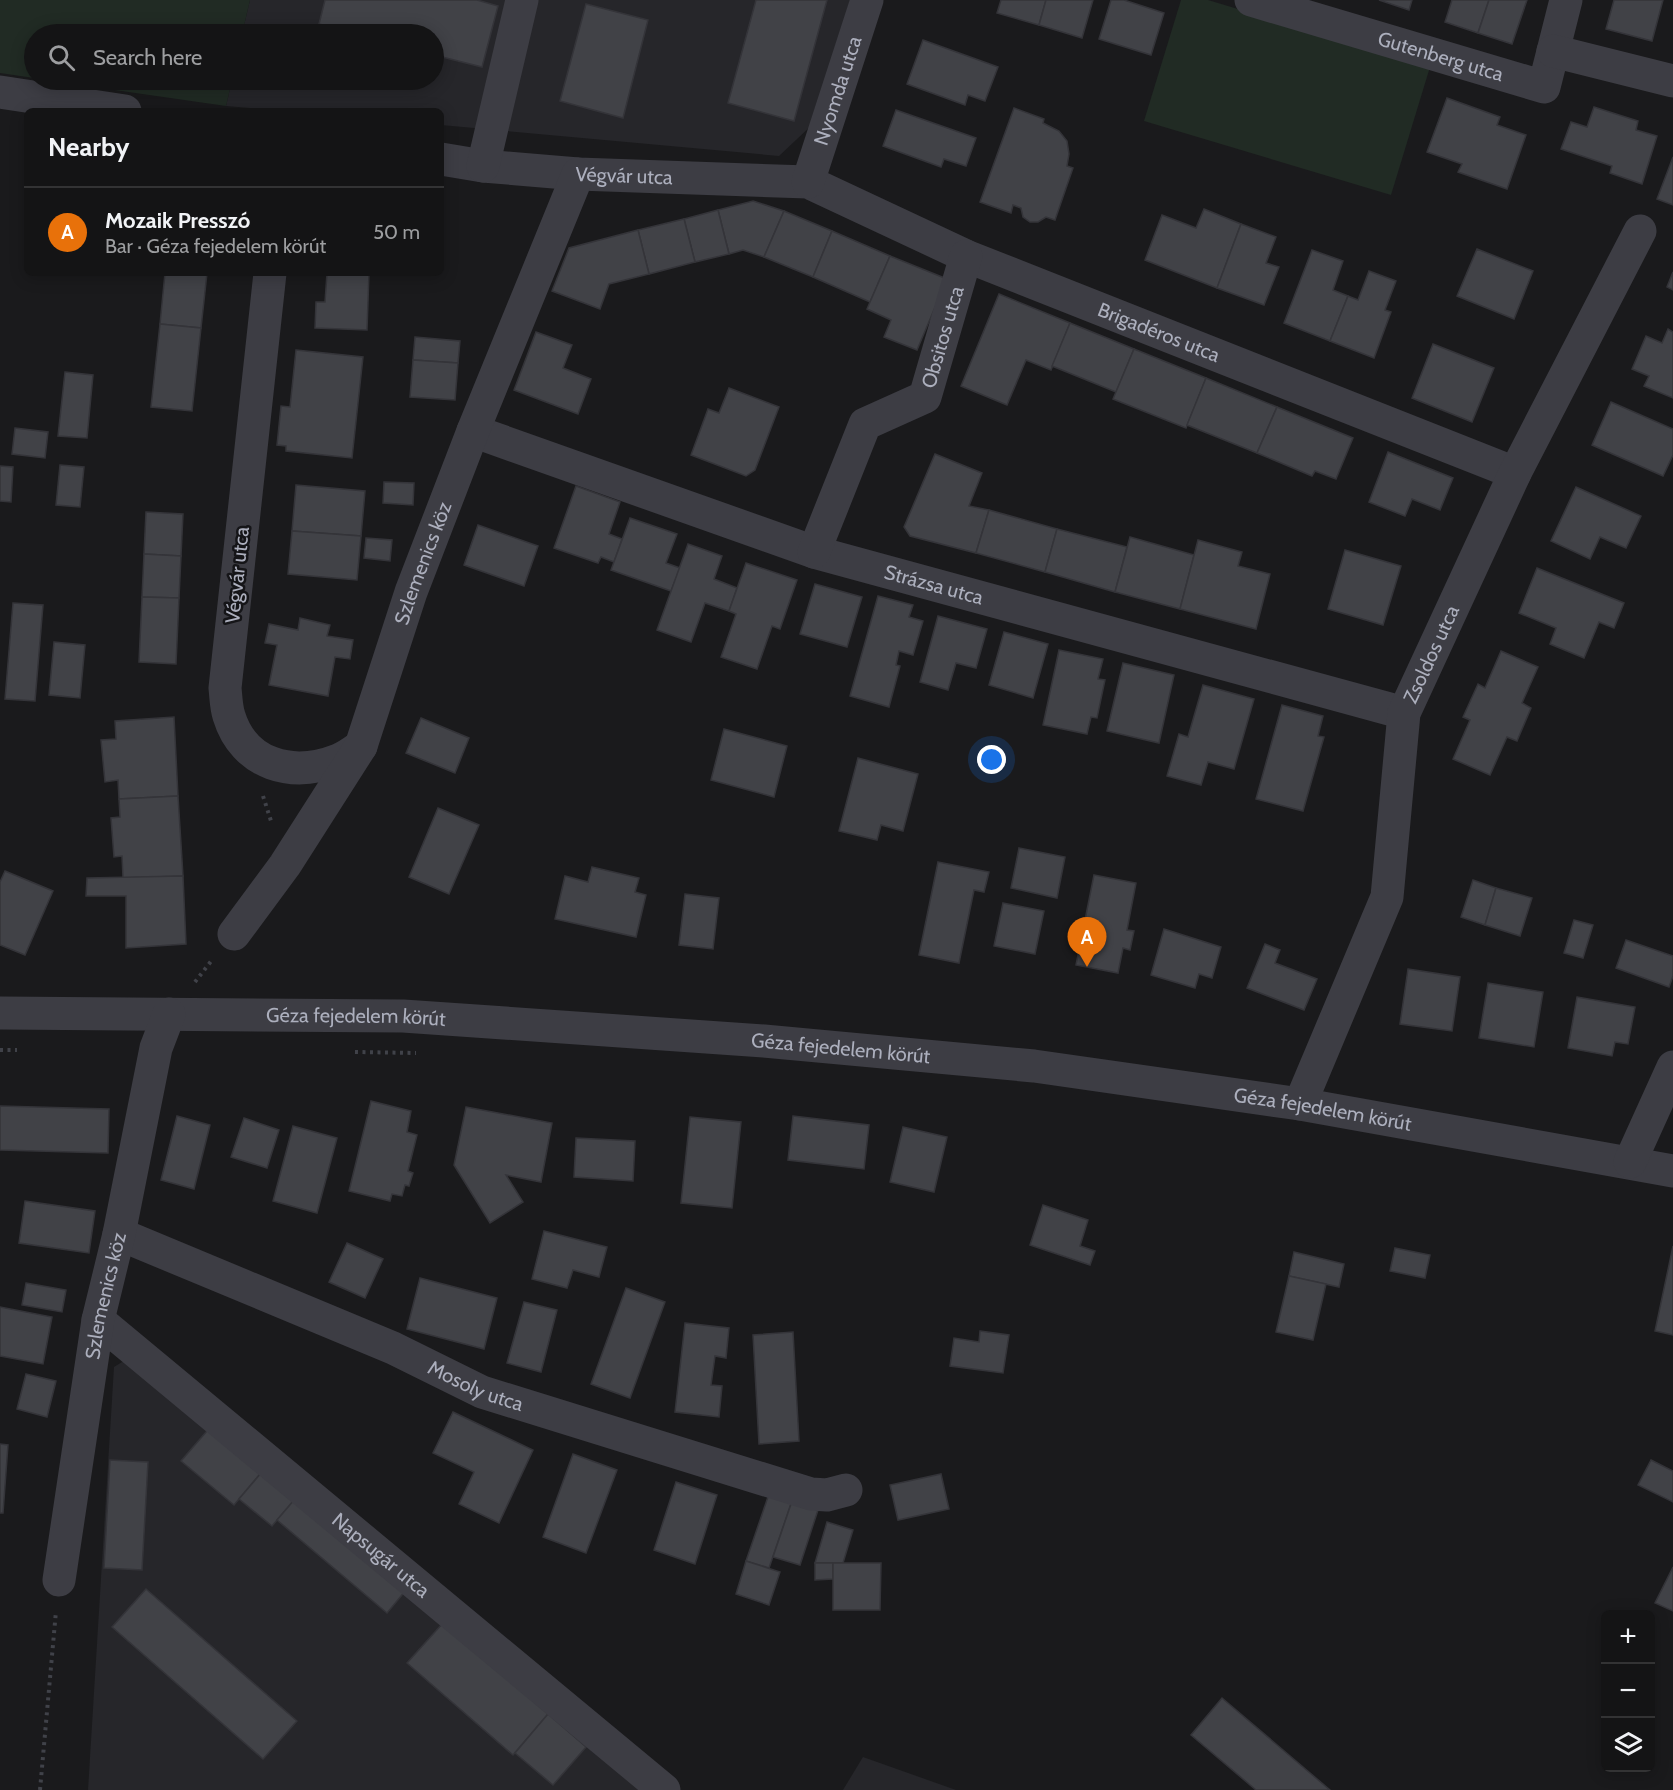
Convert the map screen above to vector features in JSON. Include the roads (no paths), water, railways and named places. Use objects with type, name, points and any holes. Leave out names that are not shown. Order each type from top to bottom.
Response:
[{"type":"street","points":[[483,166],[522,0]]},
{"type":"street","name":"Nyomda utca","points":[[808,182],[867,0]]},
{"type":"street","name":"Gutenberg utca","points":[[1251,0],[1294,7],[1544,87],[1566,0]]},
{"type":"street","points":[[1553,51],[1673,81]]},
{"type":"street","points":[[0,92],[105,108]]},
{"type":"street","name":"Végvár utca","points":[[444,160],[483,166],[578,174],[808,182]]},
{"type":"street","name":"Szlemenics köz","points":[[234,934],[285,865],[361,746],[411,592],[472,431],[578,174]]},
{"type":"street","name":"Brigadéros utca","points":[[808,182],[966,256],[1515,473]]},
{"type":"street","name":"Zsoldos utca","points":[[1300,1104],[1387,897],[1404,712],[1515,473],[1641,231]]},
{"type":"street","name":"Obsitos utca","points":[[814,552],[865,424],[924,397],[966,256]]},
{"type":"street","name":"Végvár utca","points":[[270,276],[225,688],[228,714],[236,733],[249,750],[264,761],[283,767],[300,768],[338,760],[361,746]]},
{"type":"street","name":"Strázsa utca","points":[[472,431],[814,552],[1404,712]]},
{"type":"street","name":"Géza fejedelem körút","points":[[0,1014],[404,1016],[764,1041],[1034,1066],[1300,1104],[1673,1171]]},
{"type":"street","name":"Szlemenics köz","points":[[59,1580],[98,1320],[119,1234],[156,1048],[169,1014]]},
{"type":"street","points":[[1630,1162],[1673,1067]]},
{"type":"street","name":"Mosoly utca","points":[[119,1234],[393,1348],[482,1392],[811,1494],[827,1495],[846,1490]]},
{"type":"street","name":"Napsugár utca","points":[[98,1320],[664,1790]]},
{"type":"place","name":"Mozaik Presszó","points":[[1087,967]]}]
